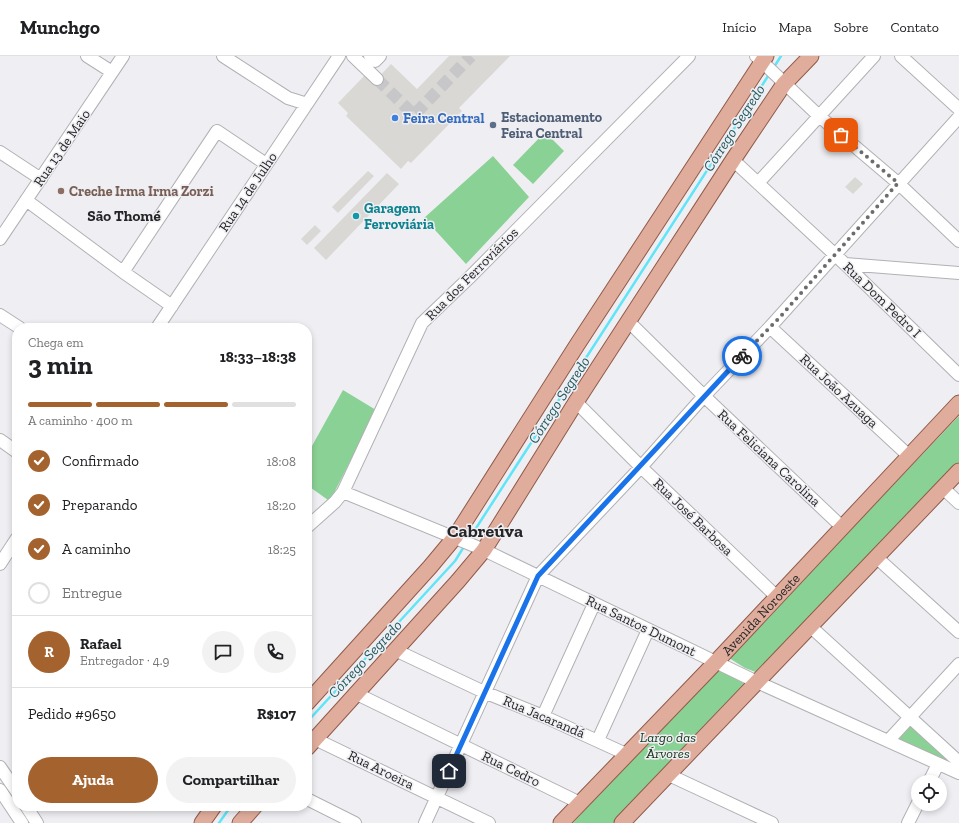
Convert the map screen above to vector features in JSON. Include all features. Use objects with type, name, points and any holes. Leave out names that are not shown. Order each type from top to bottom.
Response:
[{"type":"main road","points":[[312,742],[483,549],[576,402],[783,83],[811,56]]},
{"type":"main road","points":[[312,697],[456,538],[577,345],[762,59]]},
{"type":"main road","name":"Avenida Noroeste","points":[[561,823],[777,597],[959,403]]},
{"type":"main road","points":[[622,823],[959,471]]},
{"type":"main road","points":[[202,823],[210,811]]},
{"type":"main road","points":[[240,823],[251,811]]},
{"type":"street","points":[[87,56],[112,72]]},
{"type":"street","name":"Rua 13 de Maio","points":[[0,239],[123,56]]},
{"type":"street","points":[[223,56],[288,98],[307,104]]},
{"type":"street","name":"Rua 14 de Julho","points":[[160,323],[339,56]]},
{"type":"street","points":[[353,56],[377,79]]},
{"type":"street","points":[[370,56],[375,61],[380,56]]},
{"type":"street","name":"Rua dos Ferroviários","points":[[312,523],[335,502],[343,492],[422,323],[469,278],[689,56]]},
{"type":"street","points":[[758,183],[874,56]]},
{"type":"street","points":[[901,56],[959,109]]},
{"type":"street","points":[[762,59],[783,83],[819,116],[898,183],[959,241]]},
{"type":"street","points":[[425,823],[538,576],[641,467],[704,396],[770,327],[959,117]]},
{"type":"street","points":[[123,272],[217,131],[266,164]]},
{"type":"street","points":[[0,152],[41,179]]},
{"type":"street","name":"Rua Dom Pedro I","points":[[733,160],[845,264],[959,375]]},
{"type":"street","points":[[26,200],[123,272],[172,306]]},
{"type":"street","points":[[845,264],[959,273]]},
{"type":"street","points":[[0,315],[12,323]]},
{"type":"street","name":"Rua Feliciana Carolina","points":[[629,322],[704,396],[842,527]]},
{"type":"street","name":"Rua João Azuaga","points":[[770,327],[908,456]]},
{"type":"street","name":"Rua José Barbosa","points":[[576,402],[641,467],[777,597]]},
{"type":"street","points":[[0,440],[12,448]]},
{"type":"street","points":[[942,488],[959,503]]},
{"type":"street","name":"Rua Santos Dumont","points":[[343,492],[483,549],[757,682],[959,773]]},
{"type":"street","points":[[0,551],[12,536]]},
{"type":"street","points":[[0,564],[12,546]]},
{"type":"street","points":[[876,558],[959,632]]},
{"type":"street","points":[[543,716],[594,604]]},
{"type":"street","points":[[811,627],[959,762]]},
{"type":"street","points":[[598,740],[648,630]]},
{"type":"street","name":"Rua Jacarandá","points":[[395,650],[484,692],[598,740],[626,754]]},
{"type":"street","points":[[888,740],[959,664]]},
{"type":"street","name":"Rua Cedro","points":[[355,693],[580,802]]},
{"type":"street","name":"Rua Aroeira","points":[[312,743],[437,798],[489,823]]},
{"type":"street","points":[[932,775],[938,764]]},
{"type":"street","points":[[0,767],[12,781]]},
{"type":"street","points":[[669,775],[756,820],[772,823]]},
{"type":"street","points":[[12,788],[1,792],[12,808]]},
{"type":"street","points":[[312,802],[355,823]]},
{"type":"street","points":[[14,811],[22,823]]},
{"type":"street","points":[[29,811],[37,823]]},
{"type":"street","points":[[908,823],[914,811]]},
{"type":"green space","points":[[545,132],[564,151],[533,184],[513,165]]},
{"type":"green space","points":[[493,156],[529,197],[466,264],[424,218]]},
{"type":"green space","points":[[343,390],[376,410],[334,493],[328,500],[312,489],[312,446]]},
{"type":"green space","points":[[959,416],[959,462],[758,673],[745,668],[729,658]]},
{"type":"green space","name":"Largo das Árvores","points":[[718,669],[747,685],[617,823],[573,823],[627,764]]},
{"type":"green space","points":[[910,723],[959,770],[896,739]]},
{"type":"building","name":"Feira Central","points":[[449,56],[510,56],[459,108],[462,111],[411,163],[408,161],[401,169],[346,116],[348,113],[338,103],[365,75],[373,83],[391,64],[417,89]]},
{"type":"building","points":[[368,171],[374,176],[338,213],[332,207]]},
{"type":"building","name":"Garagem Ferroviária","points":[[387,173],[399,184],[326,260],[314,248]]},
{"type":"building","points":[[855,177],[863,184],[853,194],[845,187]]},
{"type":"building","points":[[315,225],[321,231],[307,245],[301,239]]},
{"type":"waterway","name":"Córrego Segredo","points":[[774,67],[781,56]]},
{"type":"waterway","name":"Córrego Segredo","points":[[469,539],[770,73]]},
{"type":"waterway","name":"Córrego Segredo","points":[[312,717],[455,561],[465,545]]},
{"type":"waterway","name":"Córrego Segredo","points":[[219,823],[227,811]]},
{"type":"tunnel","points":[[377,79],[414,115],[471,56]]},
{"type":"way so far","points":[[742,356],[780,317],[898,183],[841,135]]},
{"type":"place","name":"Feira Central","points":[[395,118]]},
{"type":"place","name":"Estacionamento Feira Central","points":[[493,125]]},
{"type":"place","name":"Creche Irma Irma Zorzi","points":[[61,191]]},
{"type":"place","name":"Garagem Ferroviária","points":[[356,216]]},
{"type":"district","name":"São Thomé","points":[[124,216]]},
{"type":"district","name":"Cabreúva","points":[[485,531]]},
{"type":"route","points":[[449,771],[538,576],[641,467],[742,356]]}]
